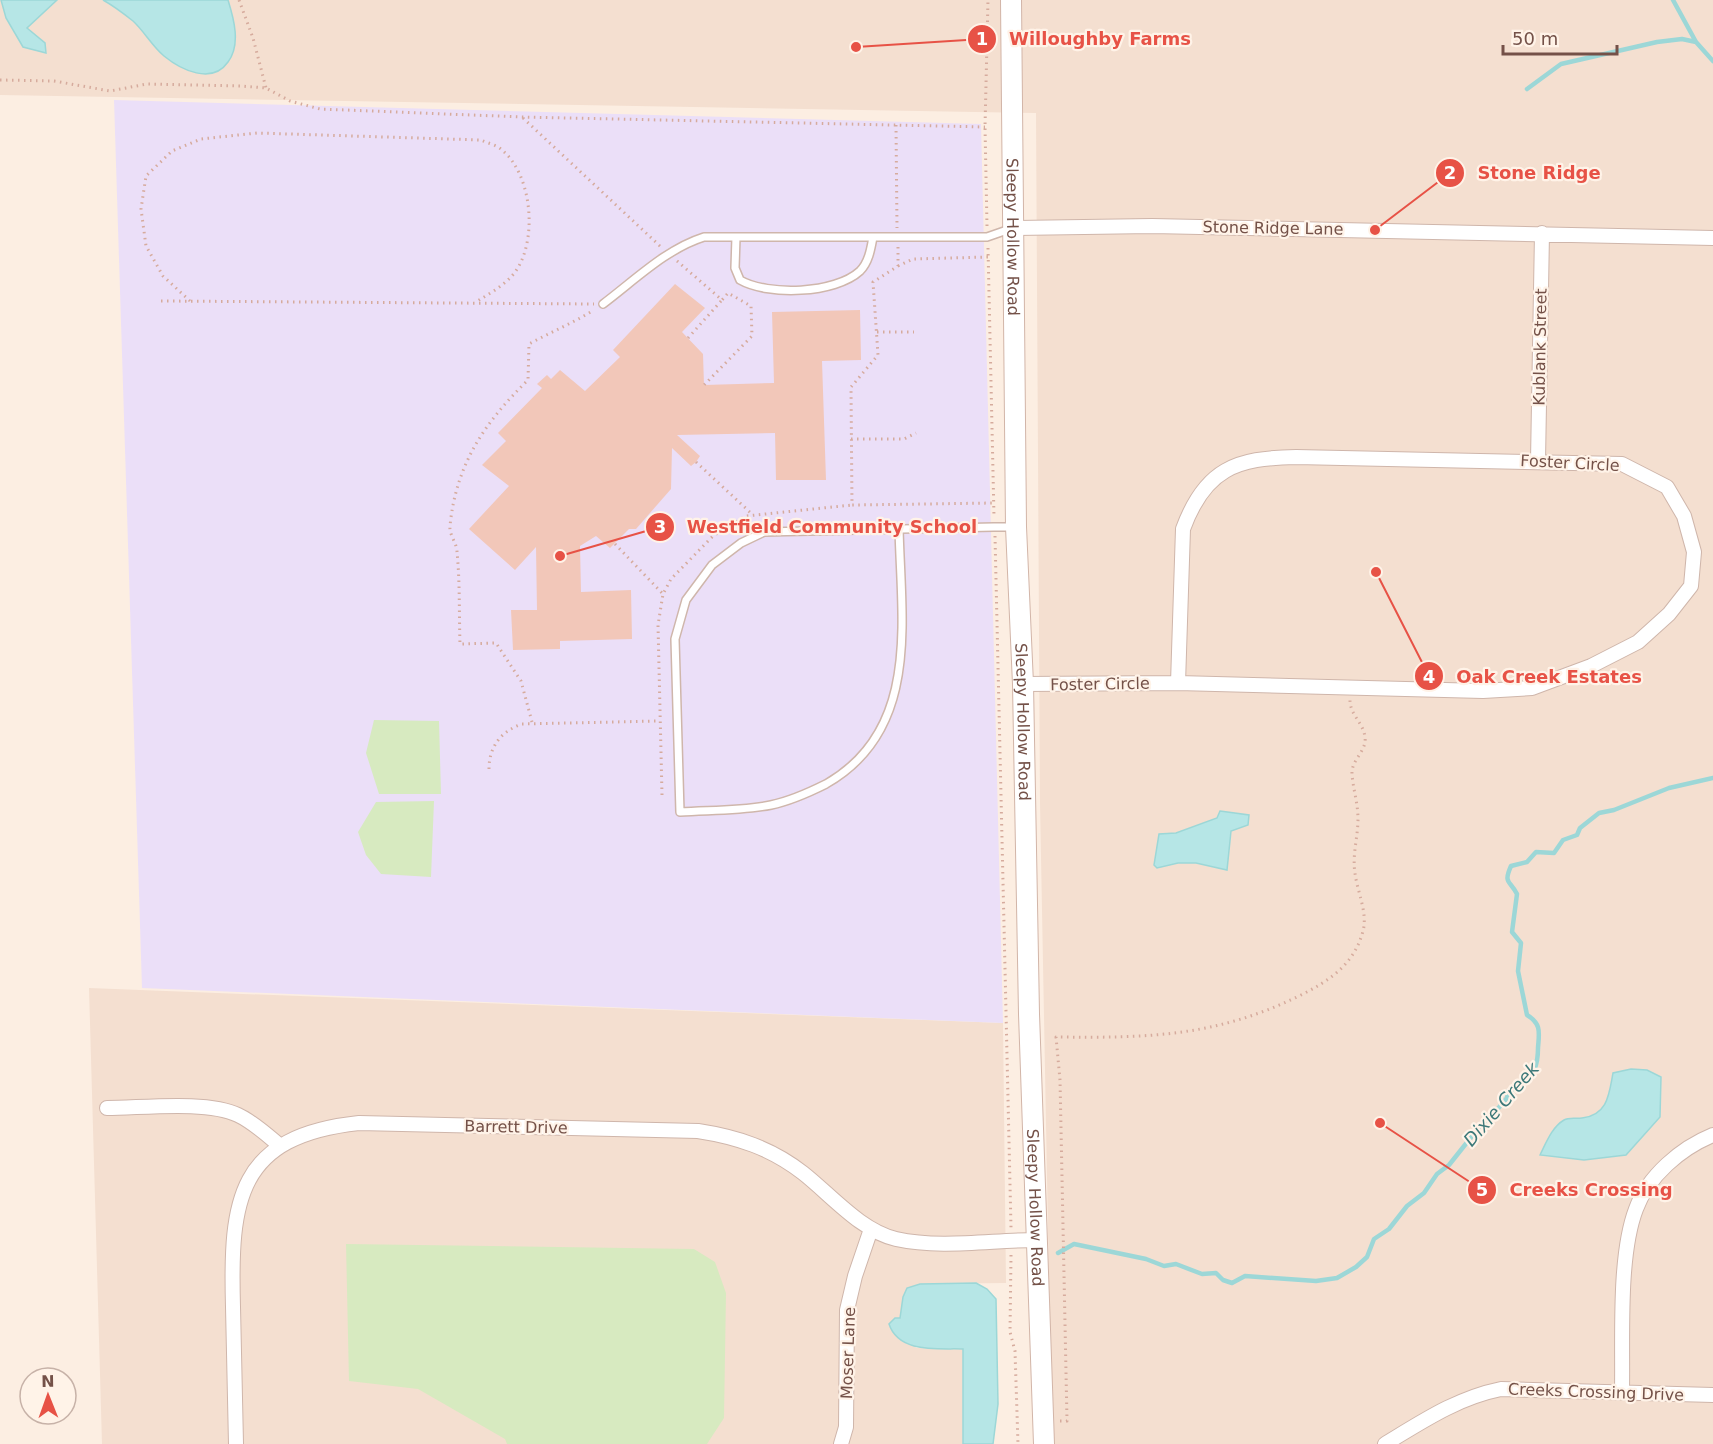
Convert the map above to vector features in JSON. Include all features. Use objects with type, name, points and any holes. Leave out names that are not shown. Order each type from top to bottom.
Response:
[{"type":"street","name":"Sleepy Hollow Road","points":[[1011,0],[1016,527],[1023,684],[1029,1014],[1044,1444]]},
{"type":"street","name":"Stone Ridge Lane","points":[[1012,228],[1152,226],[1713,238]]},
{"type":"street","name":"Kublank Street","points":[[1538,461],[1542,233]]},
{"type":"street","name":"Foster Circle","points":[[1023,684],[1178,682],[1483,692],[1532,688],[1591,666],[1638,642],[1669,614],[1691,586],[1694,552],[1683,516],[1667,487],[1622,464],[1296,457],[1264,458],[1232,465],[1208,482],[1192,505],[1183,529],[1178,682]]},
{"type":"street","points":[[107,1108],[212,1107],[235,1113],[253,1123],[279,1145]]},
{"type":"street","name":"Barrett Drive","points":[[236,1444],[231,1254],[235,1215],[242,1195],[262,1161],[279,1145],[299,1134],[333,1125],[360,1123],[698,1131],[735,1137],[764,1148],[801,1171],[872,1229],[895,1239],[918,1242],[1038,1240]]},
{"type":"street","points":[[1622,1391],[1626,1254],[1636,1208],[1659,1173],[1672,1160],[1713,1135]]},
{"type":"street","name":"Moser Lane","points":[[842,1444],[846,1427],[847,1310],[855,1276],[872,1229]]},
{"type":"street","name":"Creeks Crossing Drive","points":[[1385,1444],[1446,1407],[1477,1394],[1501,1389],[1713,1395]]},
{"type":"lane","points":[[603,304],[688,242],[704,237],[987,237],[1012,228]]},
{"type":"lane","points":[[736,237],[735,268],[740,280],[766,290],[825,287],[842,283],[861,270],[869,256],[873,237]]},
{"type":"lane","points":[[899,528],[902,644],[899,674],[889,713],[863,755],[832,780],[793,800],[755,808],[680,812],[674,652],[681,614],[695,586],[721,557],[764,532],[899,528],[1016,527]]},
{"type":"path","points":[[239,0],[254,38],[266,88]]},
{"type":"path","points":[[988,0],[985,127],[987,237],[1011,1240],[1010,1332],[1015,1351],[1018,1444]]},
{"type":"path","points":[[0,80],[54,81],[110,91],[168,84],[266,88],[290,101],[320,109],[522,117],[985,127]]},
{"type":"path","points":[[896,125],[898,266]]},
{"type":"path","points":[[190,301],[164,276],[146,246],[141,209],[146,176],[172,151],[201,139],[257,133],[481,140],[502,150],[521,177],[528,195],[530,222],[524,256],[511,278],[476,302]]},
{"type":"path","points":[[852,505],[851,387],[878,355],[873,282],[913,259],[988,257]]},
{"type":"path","points":[[688,338],[722,300]]},
{"type":"path","points":[[161,301],[603,304]]},
{"type":"path","points":[[532,722],[520,681],[496,643],[460,644],[457,548],[449,529],[459,482],[470,452],[496,411],[528,380],[529,344],[572,324],[603,304]]},
{"type":"path","points":[[877,332],[914,332]]},
{"type":"path","points":[[851,439],[904,440],[916,433]]},
{"type":"path","points":[[696,462],[753,515]]},
{"type":"path","points":[[662,795],[658,625],[663,594],[681,567],[713,536],[732,523],[753,515],[852,505],[994,503]]},
{"type":"path","points":[[615,544],[663,594]]},
{"type":"path","points":[[1067,1420],[1060,1080],[1056,1037],[1145,1036],[1215,1028],[1266,1011],[1304,993],[1324,983],[1350,961],[1361,938],[1365,920],[1354,871],[1358,803],[1351,771],[1364,747],[1365,738],[1350,711],[1349,689]]},
{"type":"path","points":[[489,769],[489,759],[496,742],[512,728],[532,722],[659,721]]},
{"type":"shaded area","points":[[0,0],[1713,0],[1713,1444],[1052,1444],[1040,803],[1036,113],[0,95]]},
{"type":"shaded area","points":[[114,100],[981,124],[1003,1023],[142,988]]},
{"type":"shaded area","points":[[89,988],[1003,1023],[1006,1283],[920,1284],[908,1288],[903,1297],[900,1318],[916,1348],[963,1349],[963,1444],[102,1444]]},
{"type":"green space","points":[[374,720],[439,721],[441,794],[379,794],[366,753]]},
{"type":"green space","points":[[434,801],[431,877],[381,874],[366,855],[358,832],[376,802]]},
{"type":"green space","points":[[346,1244],[694,1249],[715,1262],[726,1293],[724,1418],[707,1444],[507,1444],[505,1439],[418,1389],[349,1381]]},
{"type":"water","points":[[1,0],[57,0],[27,28],[45,43],[46,53],[23,47],[6,18]]},
{"type":"water","points":[[103,0],[228,0],[235,32],[232,55],[221,69],[214,73],[196,73],[188,70],[164,56],[133,21]]},
{"type":"water","points":[[1220,811],[1249,815],[1248,825],[1231,831],[1227,870],[1196,863],[1178,863],[1157,868],[1154,865],[1159,834],[1176,833],[1217,818]]},
{"type":"water","points":[[1631,1069],[1647,1070],[1661,1077],[1660,1117],[1626,1155],[1584,1160],[1540,1155],[1560,1123],[1566,1119],[1582,1118],[1597,1113],[1606,1102],[1613,1073]]},
{"type":"water","points":[[976,1283],[987,1289],[996,1299],[998,1404],[993,1444],[963,1444],[963,1349],[932,1349],[910,1345],[894,1334],[889,1324],[895,1318],[900,1318],[903,1297],[907,1288],[920,1284]]},
{"type":"building","points":[[675,284],[705,308],[682,332],[703,354],[704,385],[774,383],[772,312],[860,310],[861,360],[822,361],[826,480],[776,480],[775,433],[677,435],[700,456],[696,462],[691,466],[672,448],[671,489],[636,529],[629,529],[610,548],[596,536],[580,546],[581,592],[631,590],[632,639],[560,641],[560,649],[513,650],[511,610],[537,610],[536,547],[515,570],[469,529],[509,486],[482,465],[506,441],[498,433],[542,388],[537,384],[547,375],[551,379],[560,370],[585,391],[620,357],[613,350]]},
{"type":"waterway","points":[[1673,0],[1696,42],[1713,61]]},
{"type":"waterway","points":[[1527,89],[1561,64],[1657,42],[1682,39],[1696,42]]},
{"type":"waterway","name":"Dixie Creek","points":[[1058,1253],[1074,1244],[1146,1259],[1164,1266],[1176,1264],[1202,1274],[1216,1273],[1223,1280],[1232,1283],[1245,1276],[1316,1281],[1337,1278],[1356,1267],[1367,1257],[1374,1239],[1389,1229],[1407,1206],[1424,1193],[1437,1174],[1449,1165],[1480,1126],[1507,1098],[1508,1091],[1516,1089],[1527,1081],[1534,1070],[1538,1056],[1538,1029],[1532,1018],[1527,1015],[1518,971],[1521,943],[1512,932],[1517,894],[1508,882],[1511,866],[1527,862],[1536,852],[1554,853],[1563,840],[1577,835],[1580,828],[1599,813],[1614,810],[1669,788],[1713,778]]},
{"type":"place","name":"Willoughby Farms","points":[[856,47]]},
{"type":"place","name":"Stone Ridge","points":[[1375,230]]},
{"type":"place","name":"Westfield Community School","points":[[560,556]]},
{"type":"place","name":"Oak Creek Estates","points":[[1376,572]]},
{"type":"place","name":"Creeks Crossing","points":[[1380,1123]]}]
